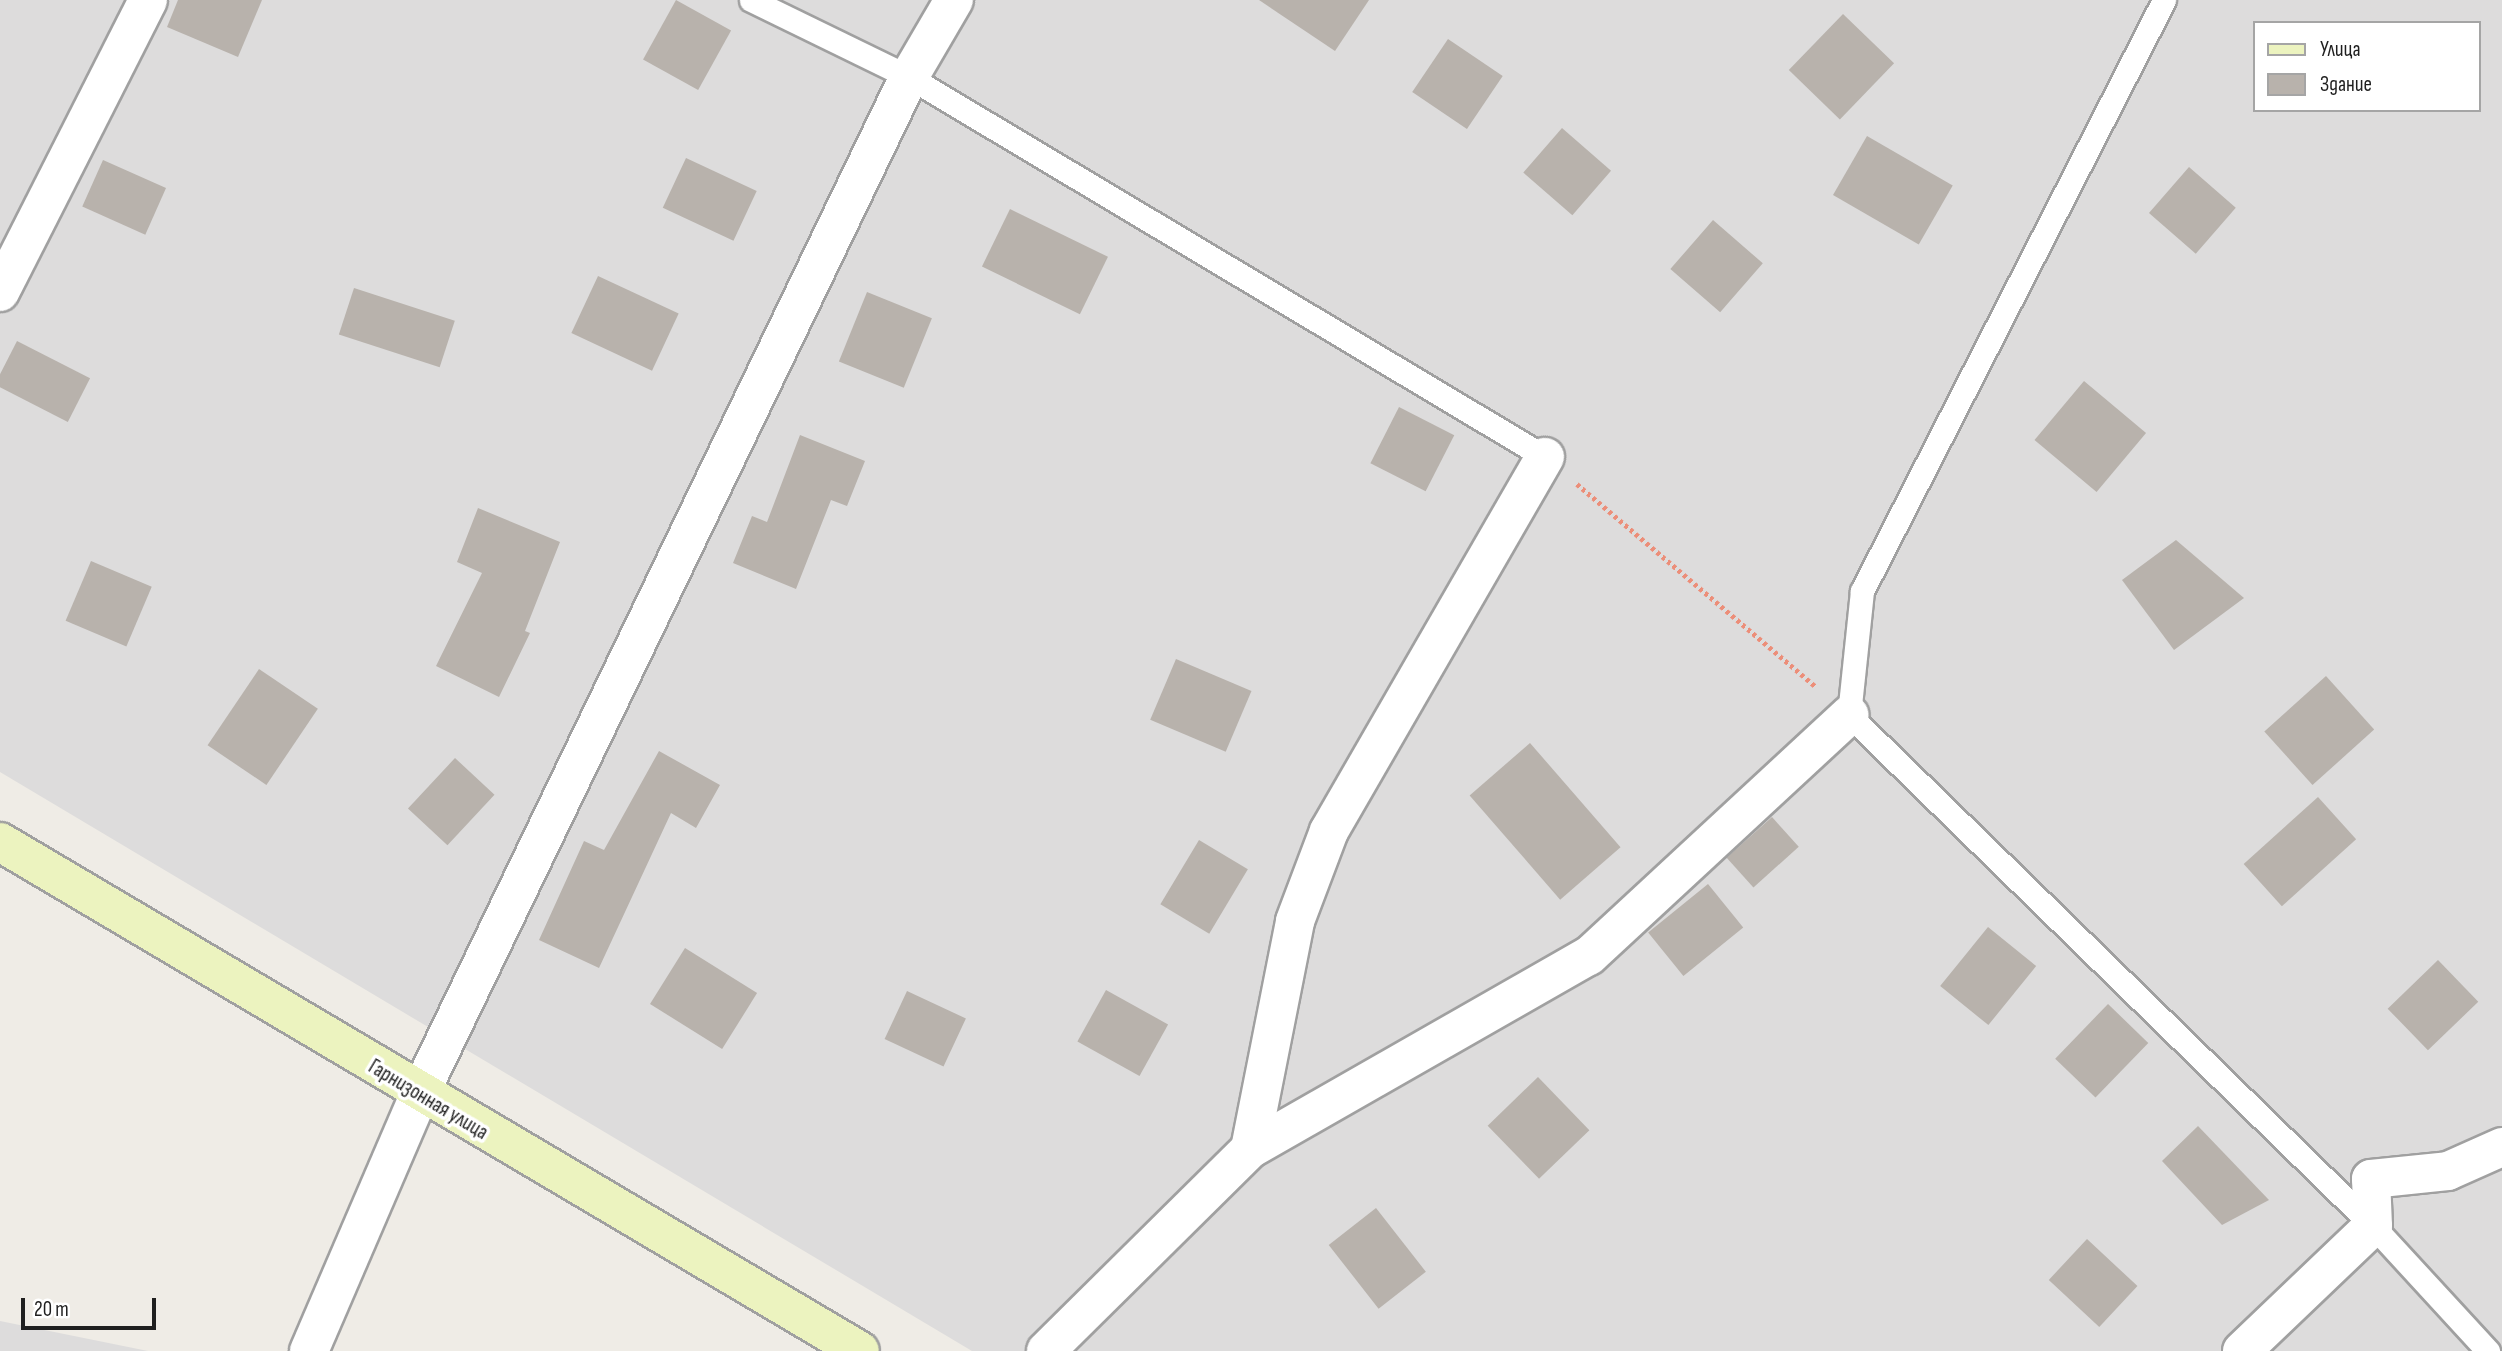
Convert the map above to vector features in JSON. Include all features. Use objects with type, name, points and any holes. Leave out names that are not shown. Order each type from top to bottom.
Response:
[{"type":"street","points":[[0,292],[148,0]]},
{"type":"street","points":[[309,1351],[419,1095],[909,77],[954,0]]},
{"type":"street","points":[[1250,1149],[1295,921],[1329,831],[1545,457]]},
{"type":"street","points":[[1046,1351],[1250,1149],[1589,956],[1849,715]]},
{"type":"street","name":"Гарнизонная улица","points":[[0,842],[419,1095],[860,1351]]},
{"type":"street","points":[[2242,1351],[2373,1226],[2371,1180],[2448,1171],[2502,1147]]},
{"type":"lane","points":[[751,0],[909,77],[1545,457]]},
{"type":"lane","points":[[2164,0],[1862,591],[1849,715],[2373,1226],[2488,1351]]},
{"type":"path","points":[[1545,457],[1849,715]]},
{"type":"shaded area","points":[[0,0],[2502,0],[2502,1351],[972,1351],[0,772]]},
{"type":"shaded area","points":[[0,1321],[148,1351],[0,1351]]},
{"type":"building","points":[[178,0],[262,0],[238,57],[167,27]]},
{"type":"building","points":[[676,0],[731,31],[698,90],[643,59]]},
{"type":"building","points":[[1259,0],[1369,0],[1335,51]]},
{"type":"building","points":[[1843,14],[1894,63],[1840,119],[1789,70]]},
{"type":"building","points":[[1448,39],[1503,76],[1467,129],[1412,92]]},
{"type":"building","points":[[1562,128],[1611,171],[1572,215],[1523,173]]},
{"type":"building","points":[[1867,136],[1953,186],[1919,244],[1833,195]]},
{"type":"building","points":[[686,158],[757,191],[733,241],[663,208]]},
{"type":"building","points":[[103,160],[166,188],[145,235],[82,207]]},
{"type":"building","points":[[2189,167],[2236,208],[2196,254],[2149,213]]},
{"type":"building","points":[[1010,209],[1108,257],[1080,314],[982,267]]},
{"type":"building","points":[[1713,220],[1763,263],[1720,312],[1670,269]]},
{"type":"building","points":[[598,276],[679,314],[652,371],[571,333]]},
{"type":"building","points":[[354,288],[455,321],[440,367],[339,335]]},
{"type":"building","points":[[867,292],[932,318],[904,388],[839,362]]},
{"type":"building","points":[[17,341],[90,378],[68,422],[0,387],[0,374]]},
{"type":"building","points":[[2084,381],[2146,433],[2097,492],[2035,440]]},
{"type":"building","points":[[1399,407],[1454,435],[1426,491],[1370,463]]},
{"type":"building","points":[[800,435],[865,461],[847,506],[831,500],[796,589],[733,563],[752,516],[767,522]]},
{"type":"building","points":[[478,508],[560,542],[525,631],[530,633],[499,697],[436,666],[482,573],[457,562]]},
{"type":"building","points":[[2176,540],[2244,598],[2174,650],[2122,580]]},
{"type":"building","points":[[91,561],[152,587],[126,647],[66,621]]},
{"type":"building","points":[[1176,659],[1251,691],[1226,752],[1150,720]]},
{"type":"building","points":[[259,669],[318,709],[266,785],[208,745]]},
{"type":"building","points":[[2326,676],[2374,730],[2312,785],[2264,732]]},
{"type":"building","points":[[1530,743],[1621,847],[1560,900],[1470,795]]},
{"type":"building","points":[[659,751],[720,785],[696,828],[671,813],[599,968],[539,940],[584,841],[604,850]]},
{"type":"building","points":[[455,758],[494,795],[447,845],[408,808]]},
{"type":"building","points":[[2318,797],[2356,839],[2282,906],[2244,864]]},
{"type":"building","points":[[1772,817],[1799,847],[1753,888],[1727,858]]},
{"type":"building","points":[[1199,840],[1248,869],[1209,934],[1160,904]]},
{"type":"building","points":[[1708,884],[1743,928],[1683,976],[1648,932]]},
{"type":"building","points":[[1988,927],[2036,966],[1988,1025],[1940,986]]},
{"type":"building","points":[[685,948],[757,993],[722,1049],[650,1004]]},
{"type":"building","points":[[2438,960],[2478,1002],[2428,1050],[2388,1009]]},
{"type":"building","points":[[1106,990],[1168,1024],[1139,1076],[1077,1042]]},
{"type":"building","points":[[907,991],[966,1018],[944,1067],[885,1039]]},
{"type":"building","points":[[2108,1004],[2148,1043],[2095,1098],[2055,1059]]},
{"type":"building","points":[[1538,1077],[1589,1130],[1539,1179],[1488,1126]]},
{"type":"building","points":[[2198,1126],[2269,1200],[2222,1225],[2162,1161]]},
{"type":"building","points":[[1376,1208],[1426,1272],[1379,1309],[1329,1245]]},
{"type":"building","points":[[2087,1239],[2137,1286],[2099,1327],[2049,1280]]}]
